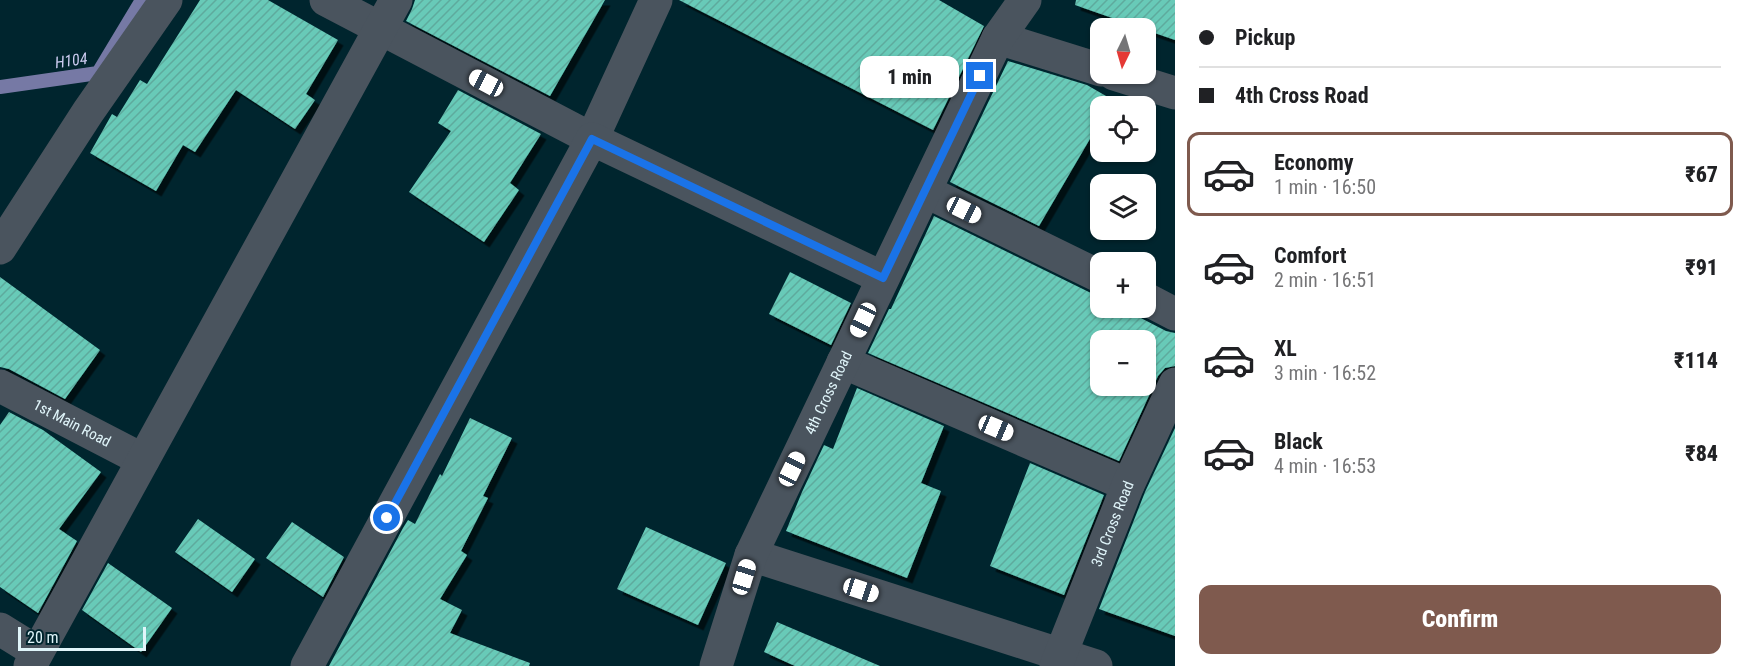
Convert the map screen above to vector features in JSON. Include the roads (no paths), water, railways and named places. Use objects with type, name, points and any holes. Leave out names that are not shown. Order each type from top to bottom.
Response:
[{"type":"street","points":[[0,248],[88,112],[165,0]]},
{"type":"street","points":[[326,0],[388,14],[592,139],[883,278]]},
{"type":"street","points":[[307,666],[592,139],[657,0]]},
{"type":"street","name":"4th Cross Road","points":[[716,666],[751,555],[998,38],[1025,0]]},
{"type":"street","points":[[0,629],[33,659],[388,14]]},
{"type":"street","points":[[998,38],[1090,67]]},
{"type":"street","points":[[1146,84],[1175,93]]},
{"type":"street","points":[[925,191],[1090,272]]},
{"type":"street","points":[[1156,305],[1175,314]]},
{"type":"street","points":[[843,362],[1128,485]]},
{"type":"street","name":"3rd Cross Road","points":[[1058,660],[1128,485],[1175,384]]},
{"type":"street","name":"1st Main Road","points":[[0,386],[143,460]]},
{"type":"street","points":[[751,555],[1058,660],[1096,666]]},
{"type":"waterway","name":"H104","points":[[0,87],[98,73],[142,0]]}]
